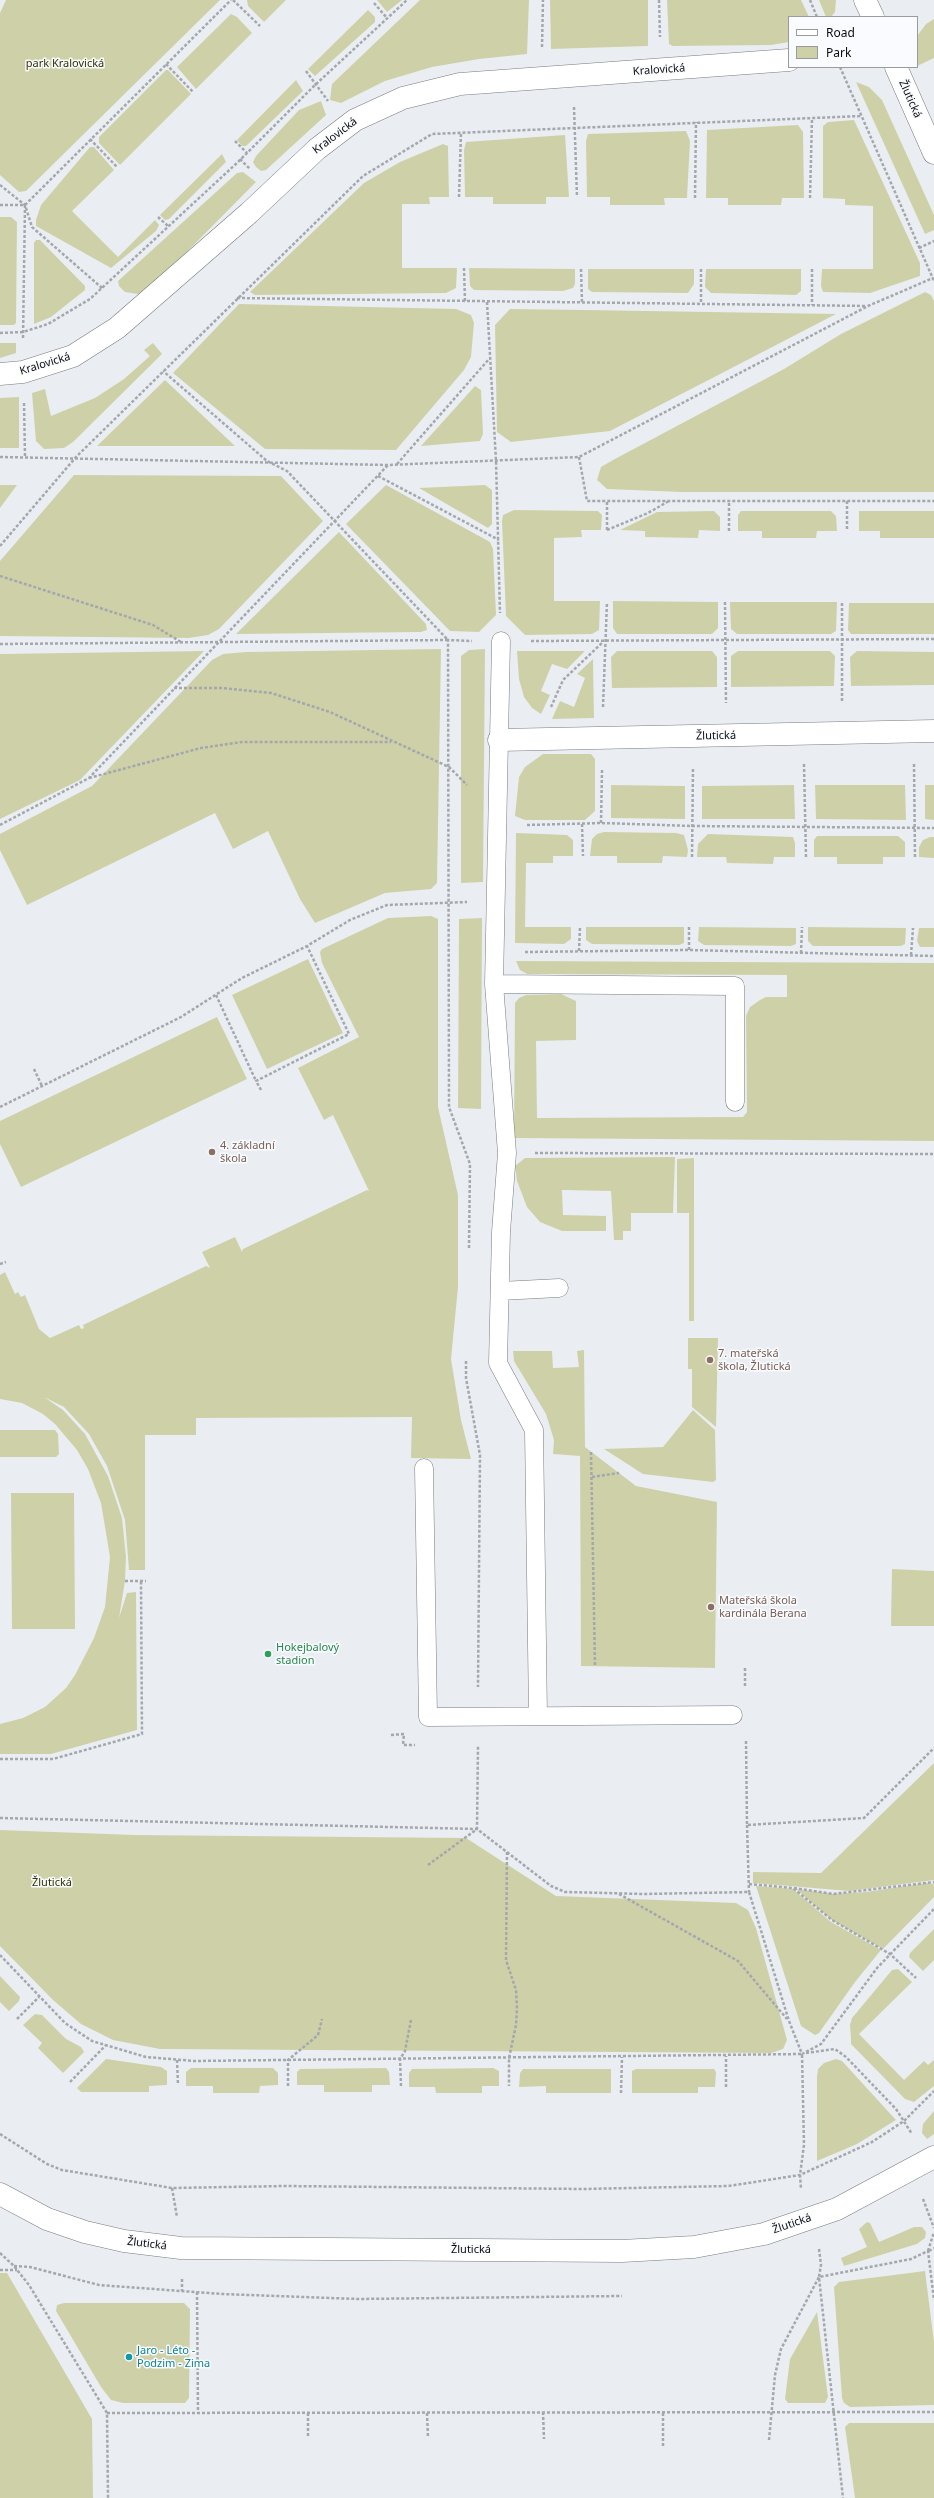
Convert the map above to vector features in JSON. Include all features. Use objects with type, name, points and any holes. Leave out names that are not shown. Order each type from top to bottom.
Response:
[{"type":"street","points":[[866,0],[873,16]]},
{"type":"street","name":"Kralovická","points":[[0,374],[23,372],[73,356],[116,328],[249,213],[317,149],[355,120],[403,98],[460,84],[788,60]]},
{"type":"street","name":"Žlutická","points":[[896,68],[934,153]]},
{"type":"street","name":"Žlutická","points":[[499,740],[924,731]]},
{"type":"street","name":"Žlutická","points":[[0,2194],[47,2219],[85,2232],[124,2242],[181,2248],[622,2251],[694,2247],[764,2234],[837,2209],[934,2157]]},
{"type":"lane","points":[[501,641],[496,814],[494,984],[507,1153],[501,1232],[498,1363],[534,1430],[538,1716]]},
{"type":"lane","points":[[494,984],[735,986],[735,1102]]},
{"type":"lane","points":[[500,1291],[559,1288]]},
{"type":"lane","points":[[424,1468],[428,1717],[733,1715]]},
{"type":"path","points":[[25,457],[23,332],[25,205],[232,0],[260,26]]},
{"type":"path","points":[[0,333],[23,332],[60,319],[90,299],[246,153],[317,83],[407,0]]},
{"type":"path","points":[[541,78],[543,0]]},
{"type":"path","points":[[659,0],[662,70]]},
{"type":"path","points":[[810,0],[817,16]]},
{"type":"path","points":[[374,3],[387,18]]},
{"type":"path","points":[[166,64],[193,92]]},
{"type":"path","points":[[0,457],[76,457],[396,465],[496,462],[579,457],[868,306],[933,279],[840,68]]},
{"type":"path","points":[[306,71],[317,83]]},
{"type":"path","points":[[0,546],[76,457],[163,370],[363,176],[432,134],[861,116]]},
{"type":"path","points":[[810,198],[812,118]]},
{"type":"path","points":[[695,198],[696,122]]},
{"type":"path","points":[[574,127],[577,198]]},
{"type":"path","points":[[459,197],[460,132]]},
{"type":"path","points":[[90,139],[117,167]]},
{"type":"path","points":[[235,141],[246,153]]},
{"type":"path","points":[[0,185],[25,205],[32,227],[102,288]]},
{"type":"path","points":[[0,205],[25,205]]},
{"type":"path","points":[[158,217],[168,226]]},
{"type":"path","points":[[919,248],[934,241]]},
{"type":"path","points":[[464,268],[465,301]]},
{"type":"path","points":[[581,269],[582,302]]},
{"type":"path","points":[[701,269],[701,304]]},
{"type":"path","points":[[812,269],[812,305]]},
{"type":"path","points":[[237,298],[868,306]]},
{"type":"path","points":[[487,302],[489,359],[496,462],[501,641]]},
{"type":"path","points":[[396,465],[489,359]]},
{"type":"path","points":[[0,644],[448,640],[287,471],[267,461],[163,370]]},
{"type":"path","points":[[579,457],[587,501],[934,501]]},
{"type":"path","points":[[89,778],[388,465]]},
{"type":"path","points":[[378,476],[499,540]]},
{"type":"path","points":[[608,501],[607,530],[648,513],[669,501]]},
{"type":"path","points":[[729,501],[729,531]]},
{"type":"path","points":[[847,502],[847,531]]},
{"type":"path","points":[[0,576],[153,625],[181,643]]},
{"type":"path","points":[[601,823],[604,641],[607,602]]},
{"type":"path","points":[[725,602],[726,736]]},
{"type":"path","points":[[842,602],[842,733]]},
{"type":"path","points":[[537,739],[563,680],[604,641]]},
{"type":"path","points":[[174,688],[222,688],[271,693],[330,712],[449,767],[496,814]]},
{"type":"path","points":[[915,858],[924,731]]},
{"type":"path","points":[[803,734],[806,857]]},
{"type":"path","points":[[692,856],[694,736]]},
{"type":"path","points":[[0,825],[89,778],[201,748],[242,742],[394,742]]},
{"type":"path","points":[[520,825],[601,823],[693,826],[934,828]]},
{"type":"path","points":[[582,824],[583,856]]},
{"type":"path","points":[[0,1107],[181,1017],[242,978],[307,946],[350,920],[387,905],[495,901]]},
{"type":"path","points":[[579,951],[580,927]]},
{"type":"path","points":[[689,927],[689,950]]},
{"type":"path","points":[[801,953],[802,928]]},
{"type":"path","points":[[911,955],[912,928]]},
{"type":"path","points":[[256,1081],[349,1034],[307,946]]},
{"type":"path","points":[[494,952],[689,950],[934,956]]},
{"type":"path","points":[[216,995],[261,1090]]},
{"type":"path","points":[[34,1069],[42,1086]]},
{"type":"path","points":[[470,1164],[507,1153],[934,1154]]},
{"type":"path","points":[[0,1264],[6,1262]]},
{"type":"path","points":[[591,1452],[595,1666]]},
{"type":"path","points":[[592,1477],[619,1474]]},
{"type":"path","points":[[125,1581],[146,1581]]},
{"type":"path","points":[[0,1759],[53,1759],[142,1734],[141,1581]]},
{"type":"path","points":[[745,1668],[746,1691]]},
{"type":"path","points":[[746,1738],[749,1892],[789,2021],[802,2054],[804,2145],[800,2187],[820,2253],[819,2277],[843,2498]]},
{"type":"path","points":[[747,1825],[864,1818],[934,1748]]},
{"type":"path","points":[[0,1818],[477,1829],[551,1886],[565,1892],[618,1894],[749,1892]]},
{"type":"path","points":[[428,1865],[477,1829]]},
{"type":"path","points":[[507,1852],[506,1960],[516,1990],[517,2008],[516,2025],[509,2058],[510,2086]]},
{"type":"path","points":[[749,1884],[793,1888],[833,1894],[934,1882]]},
{"type":"path","points":[[793,1888],[832,1920],[890,1954],[916,1978]]},
{"type":"path","points":[[618,1894],[738,1961],[789,2021]]},
{"type":"path","points":[[802,2054],[821,2044],[890,1954],[934,1908]]},
{"type":"path","points":[[0,1955],[39,1997],[66,2023],[92,2041],[146,2057],[178,2060],[288,2060],[726,2056],[802,2054],[826,2049],[835,2049],[841,2053],[896,2109],[904,2121]]},
{"type":"path","points":[[17,2019],[39,1997]]},
{"type":"path","points":[[288,2086],[288,2060],[318,2034],[322,2019]]},
{"type":"path","points":[[400,2086],[400,2059],[405,2052],[412,2020]]},
{"type":"path","points":[[70,2082],[106,2045]]},
{"type":"path","points":[[726,2056],[726,2087]]},
{"type":"path","points":[[621,2093],[622,2057]]},
{"type":"path","points":[[178,2060],[178,2086]]},
{"type":"path","points":[[0,2134],[47,2164],[62,2170],[172,2188],[656,2188],[728,2186],[800,2175],[872,2142],[904,2121],[934,2092]]},
{"type":"path","points":[[922,2196],[934,2228]]},
{"type":"path","points":[[934,2232],[928,2251],[934,2300]]},
{"type":"path","points":[[819,2277],[911,2259],[934,2248]]},
{"type":"path","points":[[0,2253],[18,2270],[29,2285],[107,2413],[108,2498]]},
{"type":"path","points":[[14,2266],[30,2267],[98,2285],[197,2292],[358,2298],[622,2296]]},
{"type":"path","points":[[0,2270],[18,2270]]},
{"type":"path","points":[[769,2440],[771,2412],[780,2349],[819,2277]]},
{"type":"path","points":[[197,2292],[198,2413]]},
{"type":"path","points":[[543,2412],[544,2439]]},
{"type":"path","points":[[663,2412],[663,2446]]},
{"type":"path","points":[[107,2413],[934,2412]]},
{"type":"path","points":[[308,2413],[308,2438]]},
{"type":"path","points":[[427,2413],[428,2438]]},
{"type":"green space","name":"park Kralovická","points":[[6,0],[220,0],[26,191],[19,192],[0,175],[0,13]]},
{"type":"green space","points":[[247,0],[286,0],[264,22],[248,6]]},
{"type":"green space","points":[[377,0],[402,0],[387,12]]},
{"type":"green space","points":[[420,0],[529,0],[527,54],[479,59],[432,67],[385,81],[341,103],[330,100],[332,84]]},
{"type":"green space","points":[[550,0],[648,0],[648,46],[551,49]]},
{"type":"green space","points":[[667,0],[801,0],[809,16],[788,16],[788,42],[771,45],[673,46],[669,44]]},
{"type":"green space","points":[[819,0],[836,0],[835,12],[832,16],[826,16]]},
{"type":"green space","points":[[368,10],[375,17],[375,22],[315,76],[308,69]]},
{"type":"green space","points":[[231,14],[237,17],[252,33],[196,89],[177,67]]},
{"type":"green space","points":[[934,19],[934,58],[918,66],[918,35],[926,24]]},
{"type":"green space","points":[[166,70],[168,70],[191,94],[120,165],[99,143],[99,137]]},
{"type":"green space","points":[[296,80],[303,91],[246,146],[242,146],[237,140]]},
{"type":"green space","points":[[856,82],[869,87],[882,100],[934,215],[934,230],[925,234]]},
{"type":"green space","points":[[321,101],[326,115],[266,170],[261,171],[256,167],[253,162],[256,156],[299,110]]},
{"type":"green space","points":[[854,120],[920,263],[920,276],[870,293],[823,292],[821,286],[822,269],[873,269],[873,206],[845,205],[845,199],[823,198],[823,126],[828,122]]},
{"type":"green space","points":[[798,125],[803,132],[804,198],[782,198],[781,205],[728,205],[728,198],[706,198],[707,130]]},
{"type":"green space","points":[[686,131],[690,141],[687,198],[664,198],[665,205],[610,205],[610,197],[587,197],[586,141],[588,134]]},
{"type":"green space","points":[[565,135],[569,197],[546,197],[546,204],[493,204],[493,197],[465,197],[464,150],[466,142]]},
{"type":"green space","points":[[443,144],[448,146],[449,197],[429,197],[430,204],[402,204],[402,268],[457,268],[456,288],[446,293],[255,295],[250,292],[364,183],[400,162]]},
{"type":"green space","points":[[90,147],[94,147],[114,170],[72,211],[118,257],[155,220],[159,225],[156,231],[111,268],[36,226],[36,220],[41,205]]},
{"type":"green space","points":[[222,154],[226,162],[169,219],[165,220],[160,215]]},
{"type":"green space","points":[[243,172],[256,182],[144,295],[125,292],[119,286],[118,281],[237,173]]},
{"type":"green space","points":[[0,217],[11,217],[17,222],[16,323],[14,325],[0,325]]},
{"type":"green space","points":[[36,240],[40,240],[85,286],[85,290],[51,317],[34,324],[34,243]]},
{"type":"green space","points":[[469,268],[575,269],[575,284],[573,288],[563,291],[474,290],[470,286]]},
{"type":"green space","points":[[588,269],[694,269],[694,284],[688,293],[592,292],[588,289]]},
{"type":"green space","points":[[706,269],[801,269],[801,291],[796,295],[711,293],[705,287]]},
{"type":"green space","points":[[925,292],[931,295],[934,301],[934,492],[681,492],[607,489],[597,480],[601,467],[613,460],[784,369],[841,334]]},
{"type":"green space","points":[[239,304],[456,309],[471,315],[474,323],[471,357],[464,370],[396,450],[265,449],[173,373]]},
{"type":"green space","points":[[510,309],[836,314],[610,431],[511,442],[497,432],[495,325]]},
{"type":"green space","points":[[0,343],[16,343],[16,353],[0,358]]},
{"type":"green space","points":[[153,343],[162,354],[73,442],[64,448],[44,449],[36,441],[32,393],[45,389],[51,416],[95,398],[124,379],[150,356],[144,350]]},
{"type":"green space","points":[[165,380],[235,446],[97,446]]},
{"type":"green space","points":[[475,386],[481,390],[483,434],[480,441],[421,446]]},
{"type":"green space","points":[[19,397],[19,448],[0,448],[0,398]]},
{"type":"green space","points":[[74,475],[281,476],[323,521],[219,629],[208,635],[189,638],[0,636],[0,561]]},
{"type":"green space","points":[[0,485],[17,485],[0,508]]},
{"type":"green space","points":[[386,485],[490,542],[493,549],[496,615],[479,632],[450,631],[346,524]]},
{"type":"green space","points":[[485,485],[492,490],[492,524],[488,528],[419,488]]},
{"type":"green space","points":[[514,510],[598,511],[602,515],[601,530],[581,530],[582,537],[554,538],[554,601],[600,601],[599,630],[592,634],[525,635],[506,616],[502,521],[503,515]]},
{"type":"green space","points":[[714,511],[720,517],[720,531],[699,530],[698,538],[645,537],[645,531],[620,530],[657,512]]},
{"type":"green space","points":[[741,511],[831,511],[836,516],[837,531],[817,531],[816,538],[762,538],[762,531],[738,531],[738,515]]},
{"type":"green space","points":[[859,511],[934,511],[934,538],[880,538],[880,531],[859,531]]},
{"type":"green space","points":[[339,532],[426,624],[427,630],[421,632],[236,634]]},
{"type":"green space","points":[[613,601],[718,602],[718,628],[712,634],[617,634],[613,628]]},
{"type":"green space","points":[[730,602],[837,602],[836,631],[831,634],[737,634],[731,629]]},
{"type":"green space","points":[[849,603],[934,603],[934,634],[851,634],[848,630]]},
{"type":"green space","points":[[441,649],[437,883],[431,889],[385,893],[315,923],[300,899],[268,831],[233,849],[215,813],[27,905],[0,850],[0,834],[92,786],[212,660],[223,654],[246,652]]},
{"type":"green space","points":[[485,649],[483,882],[461,883],[461,656],[469,650]]},
{"type":"green space","points":[[204,651],[80,780],[0,819],[0,654]]},
{"type":"green space","points":[[517,651],[585,651],[567,669],[552,664],[541,691],[550,695],[541,714],[532,708],[524,697],[519,679]]},
{"type":"green space","points":[[617,651],[712,651],[717,657],[717,687],[612,688],[611,657]]},
{"type":"green space","points":[[738,651],[830,651],[835,656],[834,686],[731,687],[731,656]]},
{"type":"green space","points":[[857,651],[934,652],[934,685],[851,686],[850,657]]},
{"type":"green space","points":[[593,659],[594,718],[552,719],[560,701],[574,707],[585,678],[577,674]]},
{"type":"green space","points":[[543,754],[591,754],[595,759],[595,811],[585,820],[525,820],[515,816],[519,777],[525,767]]},
{"type":"green space","points":[[611,785],[685,786],[685,819],[611,818]]},
{"type":"green space","points":[[794,785],[795,819],[702,819],[702,786]]},
{"type":"green space","points":[[815,785],[905,785],[906,820],[816,819]]},
{"type":"green space","points":[[925,785],[934,785],[934,820],[925,819]]},
{"type":"green space","points":[[604,832],[676,833],[684,835],[688,850],[687,857],[663,856],[662,863],[617,863],[617,856],[590,856],[592,839],[597,834]]},
{"type":"green space","points":[[516,833],[567,835],[573,840],[573,856],[553,856],[553,863],[526,863],[525,927],[571,927],[571,939],[564,944],[515,943]]},
{"type":"green space","points":[[708,834],[793,837],[795,843],[795,857],[774,857],[773,864],[727,863],[726,857],[697,857],[698,844]]},
{"type":"green space","points":[[817,836],[898,836],[905,842],[905,857],[883,857],[883,864],[837,864],[837,857],[814,857],[814,840]]},
{"type":"green space","points":[[934,837],[934,858],[919,857],[919,847],[923,840]]},
{"type":"green space","points":[[431,916],[438,919],[438,1107],[458,1195],[458,1287],[451,1359],[461,1420],[471,1459],[411,1458],[412,1417],[196,1418],[196,1435],[145,1435],[145,1570],[129,1570],[125,1520],[107,1466],[89,1434],[64,1407],[44,1397],[63,1410],[85,1434],[108,1476],[122,1518],[126,1557],[125,1581],[119,1618],[127,1593],[136,1592],[137,1730],[51,1754],[0,1754],[0,1724],[23,1718],[45,1707],[66,1688],[75,1675],[94,1638],[105,1607],[110,1557],[101,1503],[88,1469],[77,1450],[55,1424],[43,1414],[22,1403],[0,1399],[0,1275],[5,1272],[15,1294],[18,1292],[21,1297],[25,1295],[39,1329],[50,1338],[79,1325],[81,1329],[84,1328],[83,1325],[206,1266],[210,1268],[202,1252],[235,1237],[242,1252],[243,1249],[367,1190],[369,1191],[333,1115],[324,1120],[298,1068],[359,1037],[322,963],[320,952],[322,949],[388,918]]},
{"type":"green space","points":[[482,918],[481,1109],[458,1108],[459,919]]},
{"type":"green space","points":[[586,927],[684,927],[684,943],[679,945],[592,944],[586,940]]},
{"type":"green space","points":[[699,927],[796,928],[796,944],[791,946],[704,945],[698,941]]},
{"type":"green space","points":[[808,927],[906,928],[905,944],[901,946],[813,946],[808,941]]},
{"type":"green space","points":[[919,928],[934,928],[934,947],[920,947],[917,941]]},
{"type":"green space","points":[[308,959],[343,1033],[267,1069],[232,995]]},
{"type":"green space","points":[[516,961],[934,963],[934,1141],[514,1138],[515,1003],[519,998],[526,995],[561,994],[576,1001],[576,1040],[536,1041],[537,1118],[743,1117],[747,1112],[746,1016],[750,1007],[766,997],[787,997],[787,975],[527,974],[520,970]]},
{"type":"green space","points":[[217,1017],[247,1079],[21,1187],[0,1144],[0,1121]]},
{"type":"green space","points":[[675,1157],[673,1213],[631,1213],[631,1231],[623,1231],[623,1240],[614,1240],[611,1191],[562,1190],[563,1215],[606,1216],[606,1231],[562,1231],[540,1222],[527,1207],[517,1181],[515,1166],[525,1158]]},
{"type":"green space","points":[[694,1158],[694,1321],[689,1321],[689,1213],[677,1213],[677,1159]]},
{"type":"green space","points":[[688,1338],[718,1338],[716,1427],[692,1407],[692,1369],[688,1369]]},
{"type":"green space","points":[[584,1350],[585,1447],[636,1486],[717,1502],[715,1668],[581,1666],[580,1456],[553,1454],[554,1440],[546,1414],[514,1361],[513,1351],[552,1351],[553,1368],[579,1367],[577,1351]]},
{"type":"green space","points":[[693,1410],[715,1430],[716,1480],[713,1482],[643,1474],[604,1449],[663,1447]]},
{"type":"green space","points":[[0,1430],[55,1430],[58,1434],[59,1454],[56,1457],[0,1457]]},
{"type":"green space","points":[[11,1493],[74,1493],[75,1629],[12,1629]]},
{"type":"green space","points":[[892,1569],[934,1571],[934,1626],[891,1626]]},
{"type":"green space","points":[[934,1763],[934,1880],[849,1891],[753,1883],[753,1872],[821,1873]]},
{"type":"green space","points":[[0,1830],[134,1835],[466,1838],[556,1896],[736,1903],[748,1910],[756,1928],[787,2040],[783,2049],[771,2053],[160,2049],[113,2040],[81,2024],[53,2000],[0,1946]]},
{"type":"green space","points":[[927,1883],[934,1884],[934,1897],[883,1949],[832,1920],[796,1889],[833,1894],[866,1892]]},
{"type":"green space","points":[[756,1886],[793,1889],[831,1922],[881,1950],[855,1982],[819,2033],[815,2035],[801,2026]]},
{"type":"green space","points":[[934,1929],[934,1960],[923,1971],[909,1957],[910,1953]]},
{"type":"green space","points":[[898,1969],[912,1982],[859,2034],[904,2080],[924,2061],[928,2065],[934,2060],[934,2086],[914,2102],[905,2099],[851,2044],[850,2025],[852,2018],[892,1970]]},
{"type":"green space","points":[[0,1976],[20,1997],[19,2001],[9,2011],[0,2002]]},
{"type":"green space","points":[[35,2014],[42,2015],[66,2039],[81,2047],[84,2052],[63,2073],[38,2048],[42,2043],[23,2025]]},
{"type":"green space","points":[[106,2059],[161,2067],[167,2071],[167,2085],[149,2086],[149,2092],[81,2092],[77,2088]]},
{"type":"green space","points":[[836,2059],[842,2061],[896,2120],[857,2144],[817,2161],[818,2069],[824,2063]]},
{"type":"green space","points":[[191,2068],[273,2068],[278,2073],[278,2085],[260,2086],[259,2093],[213,2093],[213,2086],[186,2086],[186,2072]]},
{"type":"green space","points":[[386,2068],[389,2072],[390,2085],[372,2085],[372,2092],[324,2092],[324,2085],[297,2085],[297,2072],[300,2069]]},
{"type":"green space","points":[[493,2068],[499,2071],[499,2086],[482,2086],[482,2093],[436,2093],[435,2087],[409,2087],[409,2073],[412,2069]]},
{"type":"green space","points":[[523,2069],[611,2069],[611,2093],[546,2093],[546,2086],[519,2087],[520,2073]]},
{"type":"green space","points":[[636,2069],[714,2069],[716,2072],[715,2087],[698,2087],[698,2093],[632,2093],[632,2071]]},
{"type":"green space","points":[[934,2111],[934,2134],[927,2139],[922,2133],[923,2124]]},
{"type":"green space","points":[[867,2222],[870,2223],[879,2242],[914,2227],[922,2227],[926,2232],[925,2238],[917,2244],[844,2266],[841,2258],[867,2247],[859,2229]]},
{"type":"green space","points":[[925,2271],[934,2342],[934,2405],[850,2407],[844,2403],[842,2398],[834,2287],[839,2282]]},
{"type":"green space","points":[[0,2273],[7,2273],[92,2419],[93,2498],[0,2498]]},
{"type":"green space","points":[[64,2303],[184,2303],[190,2309],[189,2398],[185,2403],[123,2403],[111,2400],[101,2387],[56,2311],[57,2305]]},
{"type":"green space","points":[[817,2312],[828,2397],[825,2403],[788,2403],[785,2399],[790,2359]]},
{"type":"green space","points":[[849,2423],[934,2423],[934,2498],[855,2498],[845,2427]]},
{"type":"place","name":"4. základní škola","points":[[212,1152]]},
{"type":"place","name":"7. mateřská škola, Žlutická","points":[[710,1360]]},
{"type":"place","name":"Mateřská škola kardinála Berana","points":[[711,1607]]},
{"type":"place","name":"Hokejbalový stadion","points":[[268,1654]]},
{"type":"place","name":"Jaro - Léto - Podzim - Zima","points":[[129,2357]]}]
